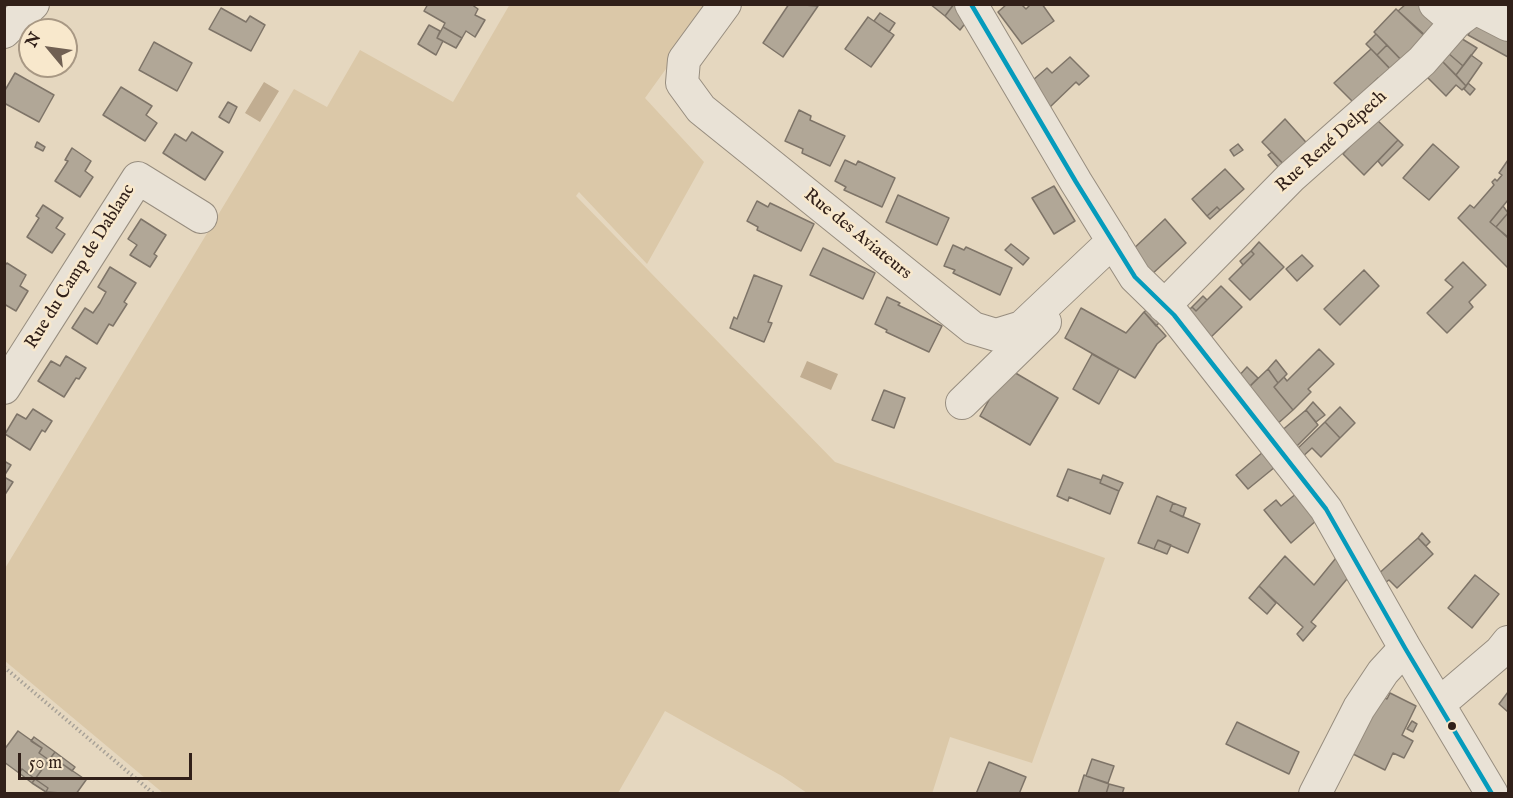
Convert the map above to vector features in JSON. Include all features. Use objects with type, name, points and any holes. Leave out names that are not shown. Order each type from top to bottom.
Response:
[{"type":"street","points":[[4,32],[33,4]]},
{"type":"street","name":"Rue des Aviateurs","points":[[725,4],[684,60],[682,83],[700,110],[973,328],[996,335],[1022,327],[1115,245]]},
{"type":"street","points":[[971,4],[1135,277],[1174,315],[1326,509],[1492,794]]},
{"type":"street","name":"Rue René Delpech","points":[[1164,306],[1291,177],[1422,61],[1446,14],[1475,8],[1509,25]]},
{"type":"street","name":"Rue du Camp de Dablanc","points":[[4,388],[138,178],[201,217]]},
{"type":"street","points":[[962,403],[1115,245]]},
{"type":"street","points":[[1439,704],[1509,642]]},
{"type":"street","points":[[1315,794],[1359,708],[1383,672],[1405,648]]},
{"type":"path","points":[[4,667],[154,794]]},
{"type":"shaded area","points":[[510,4],[712,5],[645,98],[704,162],[647,264],[579,192],[576,196],[835,462],[1105,558],[1032,763],[950,737],[932,794],[807,793],[782,776],[665,711],[618,793],[163,793],[5,661],[4,570],[294,89],[327,107],[360,50],[453,102]]},
{"type":"shaded area","points":[[264,82],[279,91],[260,122],[245,113]]},
{"type":"shaded area","points":[[807,361],[838,374],[831,390],[800,377]]},
{"type":"building","points":[[428,4],[471,4],[478,9],[475,15],[485,20],[475,37],[466,31],[462,38],[443,27],[445,23],[424,11]]},
{"type":"building","points":[[789,4],[818,6],[783,57],[763,43]]},
{"type":"building","points":[[930,4],[954,4],[945,16]]},
{"type":"building","points":[[954,4],[964,4],[971,16],[960,30],[945,16]]},
{"type":"building","points":[[1007,4],[1021,4],[1026,9],[1031,4],[1042,4],[1054,21],[1022,44],[998,12]]},
{"type":"building","points":[[1406,4],[1422,4],[1445,24],[1432,43],[1398,11]]},
{"type":"building","points":[[221,8],[246,22],[250,16],[265,25],[251,51],[209,29]]},
{"type":"building","points":[[1396,9],[1427,37],[1408,67],[1374,32]]},
{"type":"building","points":[[880,13],[895,23],[889,32],[874,21]]},
{"type":"building","points":[[868,17],[894,35],[871,67],[845,49]]},
{"type":"building","points":[[1478,18],[1508,33],[1508,57],[1468,35]]},
{"type":"building","points":[[429,25],[440,31],[437,38],[443,41],[436,55],[418,44]]},
{"type":"building","points":[[443,27],[462,38],[456,48],[437,38]]},
{"type":"building","points":[[1376,34],[1387,45],[1377,55],[1366,44]]},
{"type":"building","points":[[1459,37],[1477,48],[1463,66],[1448,53]]},
{"type":"building","points":[[154,42],[192,63],[177,91],[139,70]]},
{"type":"building","points":[[1387,45],[1408,67],[1398,77],[1377,55]]},
{"type":"building","points":[[1371,49],[1393,72],[1383,82],[1378,78],[1353,102],[1334,83]]},
{"type":"building","points":[[1448,53],[1463,66],[1456,75],[1442,61]]},
{"type":"building","points":[[1471,55],[1482,63],[1466,86],[1456,75]]},
{"type":"building","points":[[1070,57],[1089,76],[1079,85],[1076,82],[1050,107],[1033,80],[1047,68],[1052,73]]},
{"type":"building","points":[[1442,61],[1466,86],[1462,90],[1456,85],[1446,96],[1427,77]]},
{"type":"building","points":[[15,73],[18,78],[24,78],[54,95],[39,122],[4,103],[4,92]]},
{"type":"building","points":[[1468,83],[1475,89],[1470,95],[1464,89]]},
{"type":"building","points":[[121,87],[152,106],[146,115],[157,123],[145,141],[103,115]]},
{"type":"building","points":[[228,102],[237,107],[229,123],[219,117]]},
{"type":"building","points":[[799,110],[811,116],[810,120],[845,136],[830,166],[802,153],[803,149],[785,141]]},
{"type":"building","points":[[1375,118],[1398,140],[1364,175],[1343,154]]},
{"type":"building","points":[[1285,119],[1313,150],[1290,171],[1262,142]]},
{"type":"building","points":[[192,132],[223,152],[205,180],[163,153],[175,134],[186,141]]},
{"type":"building","points":[[1398,140],[1403,145],[1382,166],[1378,161]]},
{"type":"building","points":[[37,142],[45,147],[43,151],[35,147]]},
{"type":"building","points":[[1238,144],[1243,150],[1234,156],[1230,150]]},
{"type":"building","points":[[1433,144],[1459,167],[1429,200],[1403,178]]},
{"type":"building","points":[[72,148],[91,161],[85,171],[93,177],[80,197],[55,181],[68,161],[65,160]]},
{"type":"building","points":[[1272,152],[1290,171],[1285,175],[1268,155]]},
{"type":"building","points":[[845,160],[856,165],[858,161],[895,178],[882,207],[844,190],[846,187],[835,181]]},
{"type":"building","points":[[1508,160],[1508,200],[1490,222],[1508,237],[1508,268],[1458,218],[1470,205],[1474,208],[1494,185],[1492,182],[1495,179],[1497,181],[1502,175],[1499,173]]},
{"type":"building","points":[[1225,169],[1244,189],[1220,210],[1217,207],[1207,216],[1192,199]]},
{"type":"building","points":[[1054,186],[1075,221],[1054,234],[1032,198]]},
{"type":"building","points":[[898,195],[949,218],[937,245],[886,222]]},
{"type":"building","points":[[757,201],[768,207],[770,203],[814,224],[801,251],[757,230],[758,227],[747,221]]},
{"type":"building","points":[[43,205],[63,218],[56,228],[65,234],[52,253],[27,237],[39,218],[36,216]]},
{"type":"building","points":[[1503,206],[1508,213],[1496,227],[1490,222]]},
{"type":"building","points":[[1217,207],[1220,210],[1210,219],[1207,216]]},
{"type":"building","points":[[1508,213],[1508,238],[1496,227]]},
{"type":"building","points":[[141,219],[166,235],[154,254],[157,256],[150,267],[130,255],[137,245],[128,239]]},
{"type":"building","points":[[1165,219],[1186,243],[1151,275],[1130,252]]},
{"type":"building","points":[[1259,242],[1284,267],[1250,300],[1229,279],[1254,254],[1251,251]]},
{"type":"building","points":[[1011,244],[1029,258],[1023,265],[1005,250]]},
{"type":"building","points":[[953,245],[964,250],[966,247],[1012,268],[1000,295],[953,273],[955,270],[944,266]]},
{"type":"building","points":[[823,248],[875,273],[863,299],[810,275]]},
{"type":"building","points":[[1251,251],[1254,254],[1243,265],[1240,261]]},
{"type":"building","points":[[1302,255],[1313,266],[1297,281],[1286,269]]},
{"type":"building","points":[[1463,262],[1486,285],[1469,302],[1473,307],[1447,333],[1427,313],[1453,287],[1445,280]]},
{"type":"building","points":[[7,263],[26,275],[20,286],[28,291],[16,311],[4,304],[4,266]]},
{"type":"building","points":[[110,267],[136,283],[124,302],[127,304],[113,326],[109,324],[97,344],[72,328],[85,308],[93,313],[100,303],[106,292],[98,287]]},
{"type":"building","points":[[1364,270],[1379,286],[1340,325],[1324,309]]},
{"type":"building","points":[[754,275],[782,286],[768,322],[772,323],[764,342],[730,328],[734,317],[737,319]]},
{"type":"building","points":[[1221,286],[1242,307],[1208,340],[1185,314],[1192,307],[1196,311]]},
{"type":"building","points":[[1203,296],[1207,300],[1196,311],[1192,307]]},
{"type":"building","points":[[887,297],[900,303],[898,305],[942,326],[929,352],[886,332],[887,330],[875,324]]},
{"type":"building","points":[[1150,307],[1161,321],[1156,326],[1144,312]]},
{"type":"building","points":[[1081,308],[1126,333],[1144,312],[1166,336],[1157,344],[1135,378],[1065,338]]},
{"type":"building","points":[[1319,349],[1334,364],[1308,389],[1311,392],[1293,410],[1274,387],[1284,377],[1287,381]]},
{"type":"building","points":[[1092,354],[1119,369],[1099,404],[1073,389]]},
{"type":"building","points":[[66,356],[86,368],[79,379],[76,378],[64,397],[38,381],[51,361],[60,366]]},
{"type":"building","points":[[1276,360],[1287,374],[1278,383],[1268,369]]},
{"type":"building","points":[[1247,367],[1258,378],[1246,390],[1236,379]]},
{"type":"building","points":[[1007,368],[1058,398],[1030,445],[980,416]]},
{"type":"building","points":[[1268,369],[1278,383],[1274,387],[1293,410],[1275,426],[1246,390]]},
{"type":"building","points":[[884,390],[905,398],[894,428],[872,420]]},
{"type":"building","points":[[1313,402],[1325,415],[1316,422],[1306,410]]},
{"type":"building","points":[[1340,407],[1355,423],[1340,438],[1325,422]]},
{"type":"building","points":[[33,409],[52,421],[45,432],[42,430],[30,450],[5,434],[17,414],[26,419]]},
{"type":"building","points":[[1306,410],[1318,425],[1293,450],[1280,432]]},
{"type":"building","points":[[1325,422],[1340,438],[1321,457],[1312,448],[1300,459],[1294,452]]},
{"type":"building","points":[[1263,452],[1275,467],[1248,489],[1236,475]]},
{"type":"building","points":[[4,461],[11,465],[4,476]]},
{"type":"building","points":[[1068,469],[1101,480],[1100,483],[1119,491],[1110,514],[1069,497],[1068,501],[1057,496]]},
{"type":"building","points":[[1103,475],[1123,483],[1119,491],[1100,483]]},
{"type":"building","points":[[4,477],[13,482],[4,496]]},
{"type":"building","points":[[1297,493],[1318,519],[1291,543],[1264,510],[1276,500],[1281,506]]},
{"type":"building","points":[[1157,496],[1173,503],[1170,511],[1200,524],[1188,553],[1158,540],[1154,549],[1138,543]]},
{"type":"building","points":[[1173,503],[1186,508],[1183,517],[1170,511]]},
{"type":"building","points":[[1422,533],[1430,542],[1426,546],[1418,538]]},
{"type":"building","points":[[1418,538],[1433,554],[1397,588],[1389,580],[1380,586],[1375,577]]},
{"type":"building","points":[[1158,540],[1171,545],[1167,554],[1154,549]]},
{"type":"building","points":[[1340,553],[1352,573],[1311,622],[1316,626],[1303,641],[1297,634],[1303,627],[1259,586],[1285,556],[1314,585]]},
{"type":"building","points":[[1475,575],[1499,594],[1472,628],[1448,608]]},
{"type":"building","points":[[1259,586],[1276,603],[1267,614],[1249,598]]},
{"type":"building","points":[[1508,692],[1508,712],[1499,704]]},
{"type":"building","points":[[1390,693],[1416,706],[1402,735],[1413,741],[1404,758],[1393,753],[1385,770],[1349,752],[1378,694],[1387,699]]},
{"type":"building","points":[[1412,721],[1417,724],[1413,732],[1407,729]]},
{"type":"building","points":[[1237,722],[1299,752],[1289,774],[1226,744]]},
{"type":"building","points":[[18,731],[42,748],[39,753],[49,760],[35,779],[22,769],[19,773],[4,762],[4,750]]},
{"type":"building","points":[[34,737],[55,752],[49,760],[39,753],[42,748],[31,741]]},
{"type":"building","points":[[55,752],[75,767],[72,771],[61,763],[58,767],[49,760]]},
{"type":"building","points":[[1092,759],[1114,766],[1108,783],[1086,776]]},
{"type":"building","points":[[49,760],[58,767],[61,763],[86,780],[76,794],[46,792],[48,788],[35,779]]},
{"type":"building","points":[[989,762],[1026,777],[1019,794],[976,794]]},
{"type":"building","points":[[22,769],[35,779],[32,783],[19,773]]},
{"type":"building","points":[[1084,775],[1109,784],[1106,794],[1078,794]]},
{"type":"building","points":[[35,779],[48,788],[46,792],[32,783]]},
{"type":"building","points":[[1109,784],[1124,788],[1122,794],[1106,794]]},
{"type":"transit line","points":[[971,4],[1135,277],[1174,315],[1326,509],[1492,794]]}]
